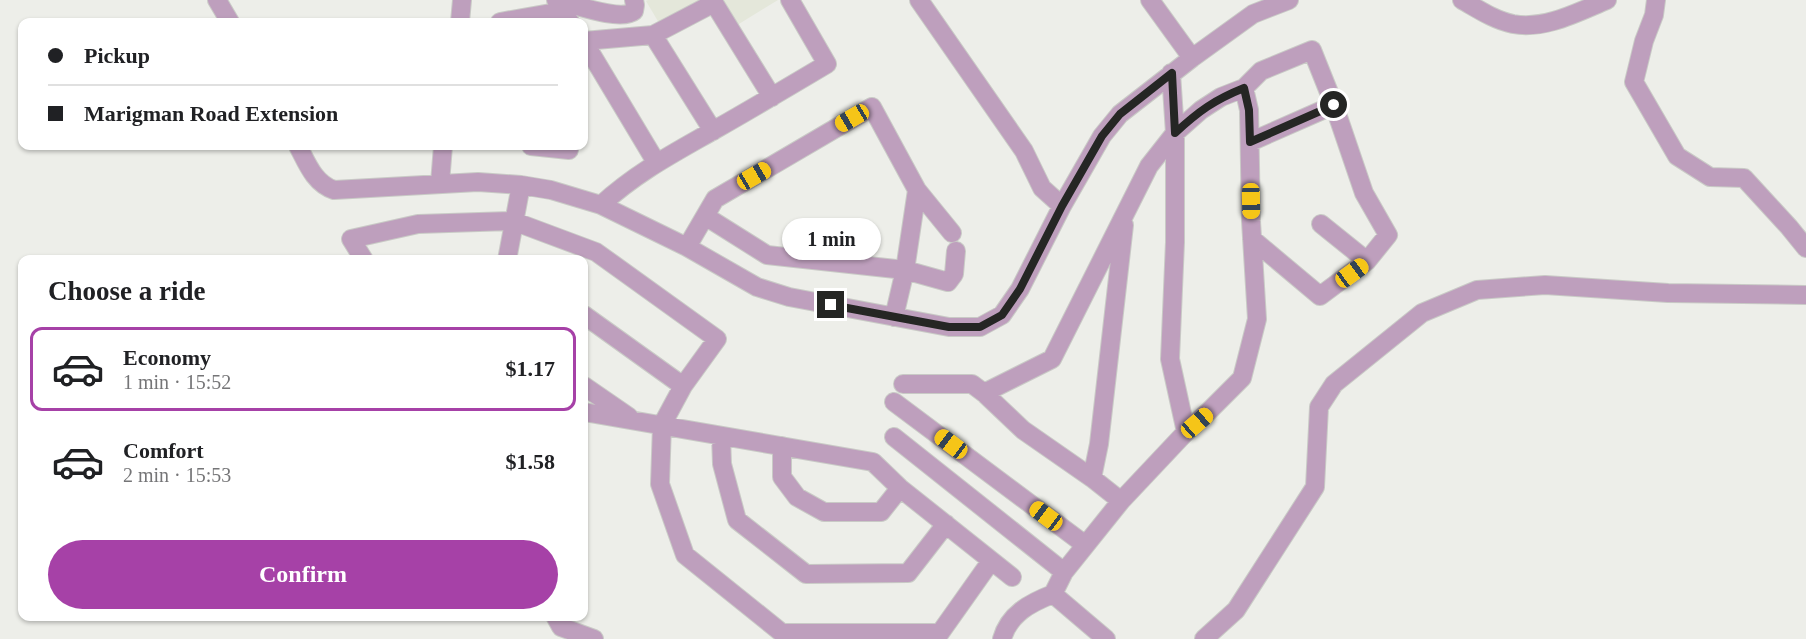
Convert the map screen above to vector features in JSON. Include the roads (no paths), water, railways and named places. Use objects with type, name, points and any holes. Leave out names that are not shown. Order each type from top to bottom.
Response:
[{"type":"street","points":[[217,0],[228,18]]},
{"type":"street","points":[[460,18],[462,0]]},
{"type":"street","points":[[535,18],[561,8],[624,15],[634,11],[634,0]]},
{"type":"street","points":[[601,205],[656,162],[827,64],[790,0]]},
{"type":"street","points":[[919,0],[1024,151],[1042,188],[1062,206]]},
{"type":"street","points":[[1151,0],[1192,58]]},
{"type":"street","points":[[300,150],[315,176],[324,186],[334,190],[478,182],[550,190],[601,205],[687,247],[757,287],[789,297],[949,327],[980,327],[1002,315],[1020,289],[1062,206],[1102,136],[1120,114],[1253,14],[1289,0]]},
{"type":"street","points":[[1462,0],[1492,17],[1513,24],[1541,24],[1607,0]]},
{"type":"street","points":[[1656,0],[1654,15],[1644,41],[1634,82],[1677,156],[1710,177],[1744,178],[1789,226],[1806,249]]},
{"type":"street","points":[[588,42],[653,35],[714,3],[772,97]]},
{"type":"street","points":[[653,35],[713,131]]},
{"type":"street","points":[[588,49],[656,162]]},
{"type":"street","points":[[984,393],[1052,360],[1149,166],[1175,133],[1201,110],[1221,97],[1244,88],[1261,71],[1312,50],[1334,105],[1364,194],[1388,235],[1368,261],[1320,296],[1252,238]]},
{"type":"street","points":[[1172,73],[1175,133],[1175,242],[1170,359],[1186,432]]},
{"type":"street","points":[[1002,639],[1014,615],[1034,602],[1053,594],[1064,572],[1084,544],[1121,501],[1186,432],[1242,378],[1257,319],[1252,238],[1249,110],[1244,88]]},
{"type":"street","points":[[1250,142],[1334,105]]},
{"type":"street","points":[[687,247],[705,216],[715,199],[872,107],[918,190],[954,242],[954,274],[948,282],[905,270],[767,255],[705,216]]},
{"type":"street","points":[[440,183],[443,150]]},
{"type":"street","points":[[508,255],[521,185]]},
{"type":"street","points":[[894,317],[905,270],[918,190]]},
{"type":"street","points":[[1092,478],[1099,444],[1126,209]]},
{"type":"street","points":[[361,255],[351,239],[418,225],[513,221],[596,252],[717,339],[683,386],[662,425],[660,484],[685,555],[782,633],[940,633],[991,561]]},
{"type":"street","points":[[1321,224],[1368,261]]},
{"type":"street","points":[[1204,639],[1236,610],[1315,487],[1319,407],[1334,384],[1422,313],[1477,290],[1545,285],[1668,293],[1806,295]]},
{"type":"street","points":[[588,318],[683,386]]},
{"type":"street","points":[[903,384],[972,384],[1023,430],[1121,501]]},
{"type":"street","points":[[588,389],[636,422]]},
{"type":"street","points":[[894,402],[1084,544]]},
{"type":"street","points":[[588,413],[873,462],[900,488],[1012,577]]},
{"type":"street","points":[[721,436],[722,464],[737,520],[806,574],[908,573],[946,524]]},
{"type":"street","points":[[894,437],[1064,572]]},
{"type":"street","points":[[782,446],[782,477],[797,497],[824,512],[881,512],[900,488]]},
{"type":"street","points":[[1053,594],[1107,639]]},
{"type":"street","points":[[558,621],[561,627],[594,639]]}]
